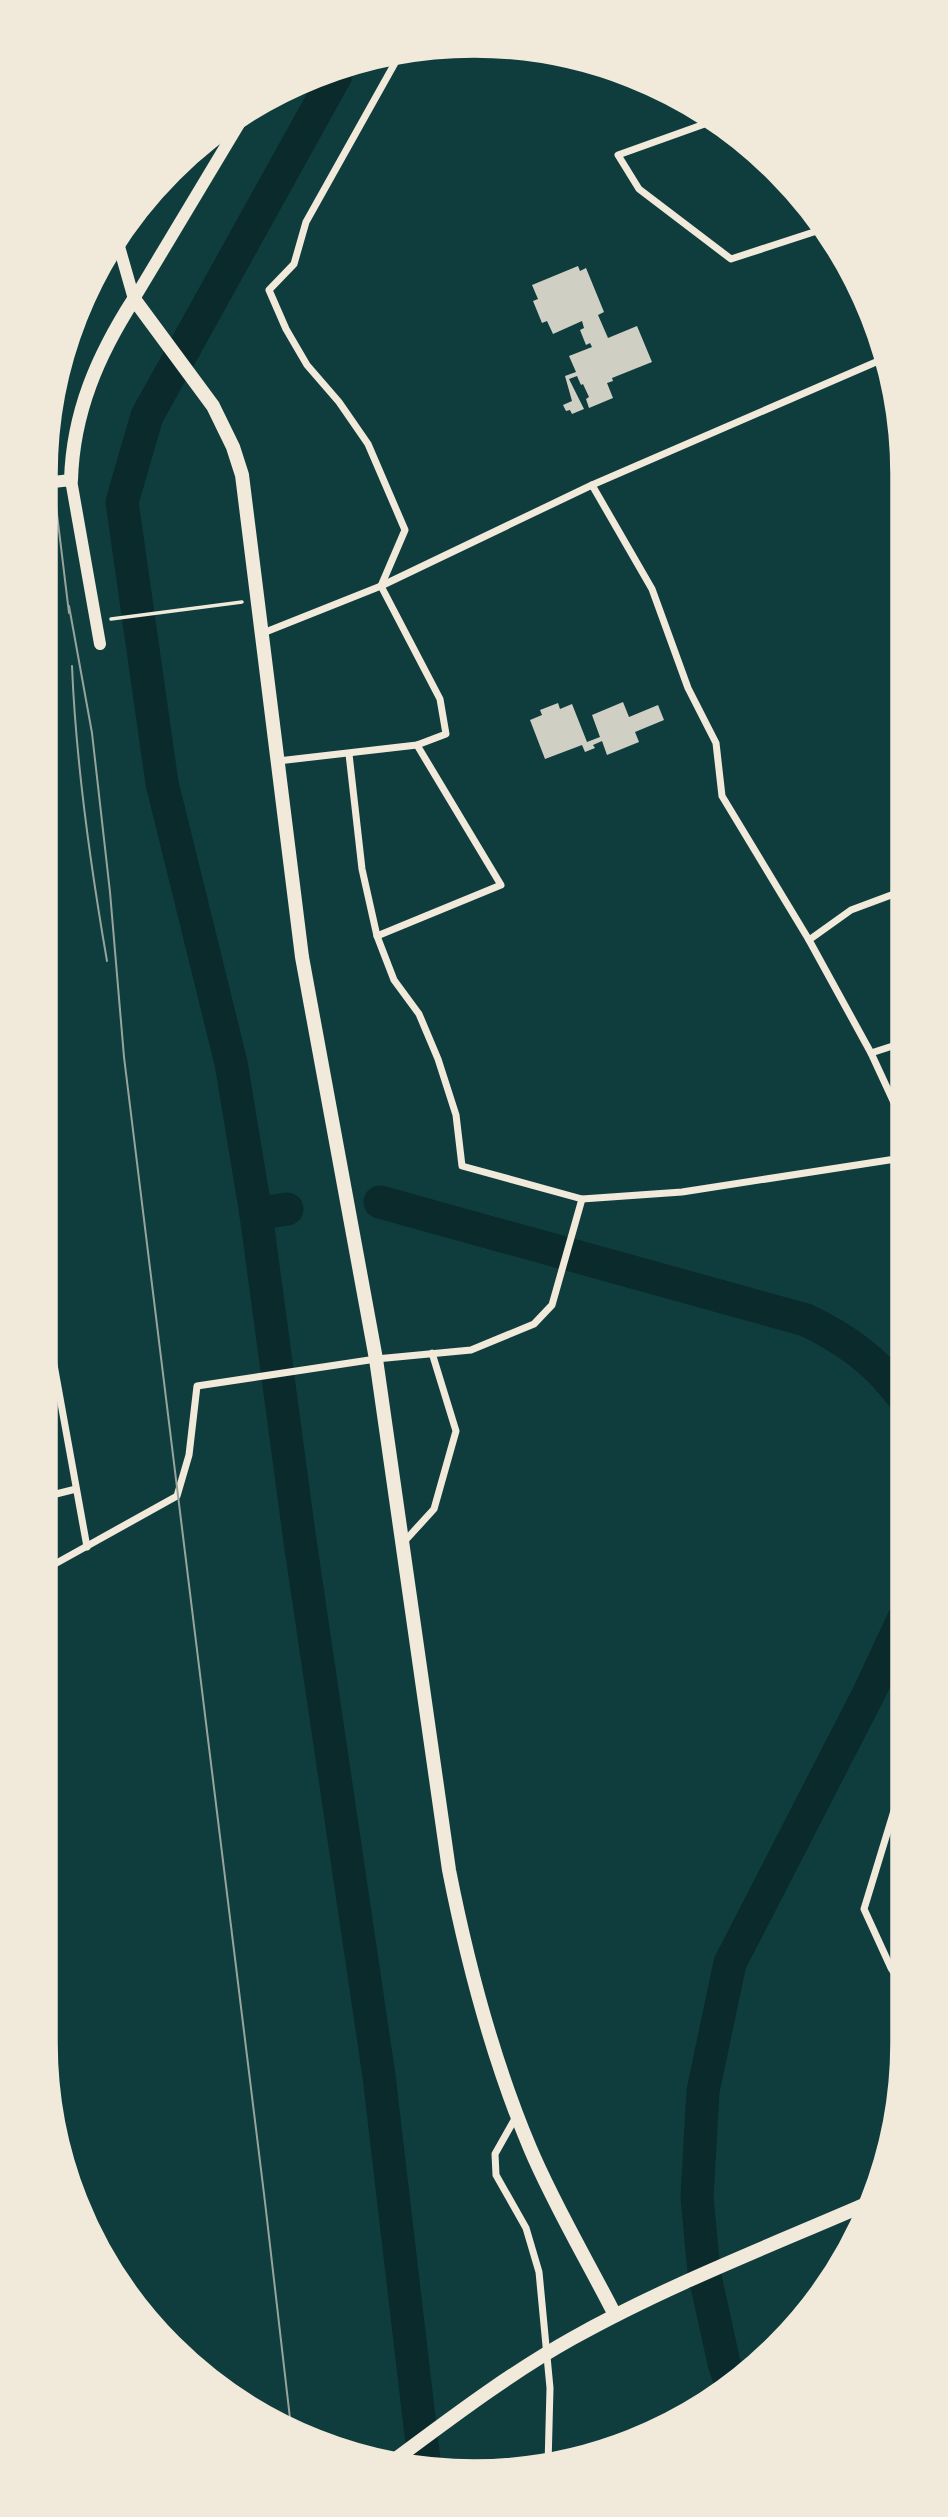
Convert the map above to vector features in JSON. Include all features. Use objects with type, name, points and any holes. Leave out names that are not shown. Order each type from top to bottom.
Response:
[{"type":"main road","points":[[71,480],[72,456],[81,404],[107,342],[134,299],[213,406],[233,447],[242,475],[302,957],[376,1360],[449,1870],[463,1942],[491,2047],[517,2115],[550,2190],[615,2315]]},
{"type":"main road","points":[[402,2454],[512,2377],[564,2343],[615,2315],[857,2209]]},
{"type":"street","points":[[381,586],[405,530],[368,444],[339,402],[307,365],[286,329],[269,290],[294,264],[306,222],[395,64]]},
{"type":"street","points":[[703,124],[618,155],[639,190],[731,259],[815,232]]},
{"type":"street","points":[[134,299],[233,132]]},
{"type":"street","points":[[120,251],[134,299]]},
{"type":"street","points":[[262,633],[381,586],[592,485],[877,362]]},
{"type":"street","points":[[56,482],[71,480],[100,644]]},
{"type":"street","points":[[592,485],[652,589],[688,688],[716,743],[722,796],[809,940],[871,1054],[892,1099]]},
{"type":"street","points":[[278,761],[417,745],[446,734],[440,699],[381,586]]},
{"type":"street","points":[[377,936],[500,885],[417,745]]},
{"type":"street","points":[[349,754],[362,869],[377,936],[394,980],[418,1014],[438,1059],[456,1115],[463,1166],[582,1199],[682,1192],[892,1160]]},
{"type":"street","points":[[809,940],[851,910],[892,895]]},
{"type":"street","points":[[871,1054],[892,1047]]},
{"type":"street","points":[[56,1563],[177,1496],[189,1455],[197,1386],[333,1365],[471,1350],[534,1324],[552,1305],[582,1199]]},
{"type":"street","points":[[403,1542],[434,1509],[456,1431],[432,1353]]},
{"type":"street","points":[[56,1376],[87,1546]]},
{"type":"street","points":[[56,1494],[76,1489]]},
{"type":"street","points":[[892,1823],[864,1909],[892,1970]]},
{"type":"street","points":[[517,2115],[495,2154],[496,2175],[526,2228],[539,2272],[550,2388],[548,2454]]},
{"type":"path","points":[[107,619],[231,604]]},
{"type":"building","points":[[578,266],[580,271],[586,268],[604,312],[598,315],[608,338],[637,326],[652,362],[612,378],[613,381],[607,383],[613,398],[589,408],[586,399],[589,397],[583,384],[581,385],[577,376],[569,379],[584,409],[572,414],[570,410],[566,411],[563,405],[572,401],[565,376],[576,372],[569,356],[592,347],[590,343],[586,345],[580,330],[584,328],[582,321],[553,334],[547,321],[542,323],[533,301],[538,299],[532,285]]},
{"type":"building","points":[[623,702],[629,717],[658,705],[664,720],[635,732],[639,742],[607,755],[602,741],[585,752],[582,745],[545,759],[530,720],[542,715],[540,710],[558,703],[560,709],[572,704],[587,742],[600,737],[592,715]]},
{"type":"waterway","points":[[287,1209],[256,1214],[231,1063],[162,783],[122,502],[147,416],[333,81]]},
{"type":"waterway","points":[[380,1202],[806,1320],[860,1353],[892,1383]]},
{"type":"waterway","points":[[256,1214],[300,1541],[379,2076],[424,2457]]},
{"type":"waterway","points":[[728,2375],[704,2272],[697,2197],[703,2091],[730,1963],[892,1644]]},
{"type":"tram line","points":[[56,506],[69,613]]},
{"type":"tram line","points":[[69,606],[92,733],[110,892],[124,1057],[290,2418]]},
{"type":"tram line","points":[[72,666],[85,814],[107,961]]}]
